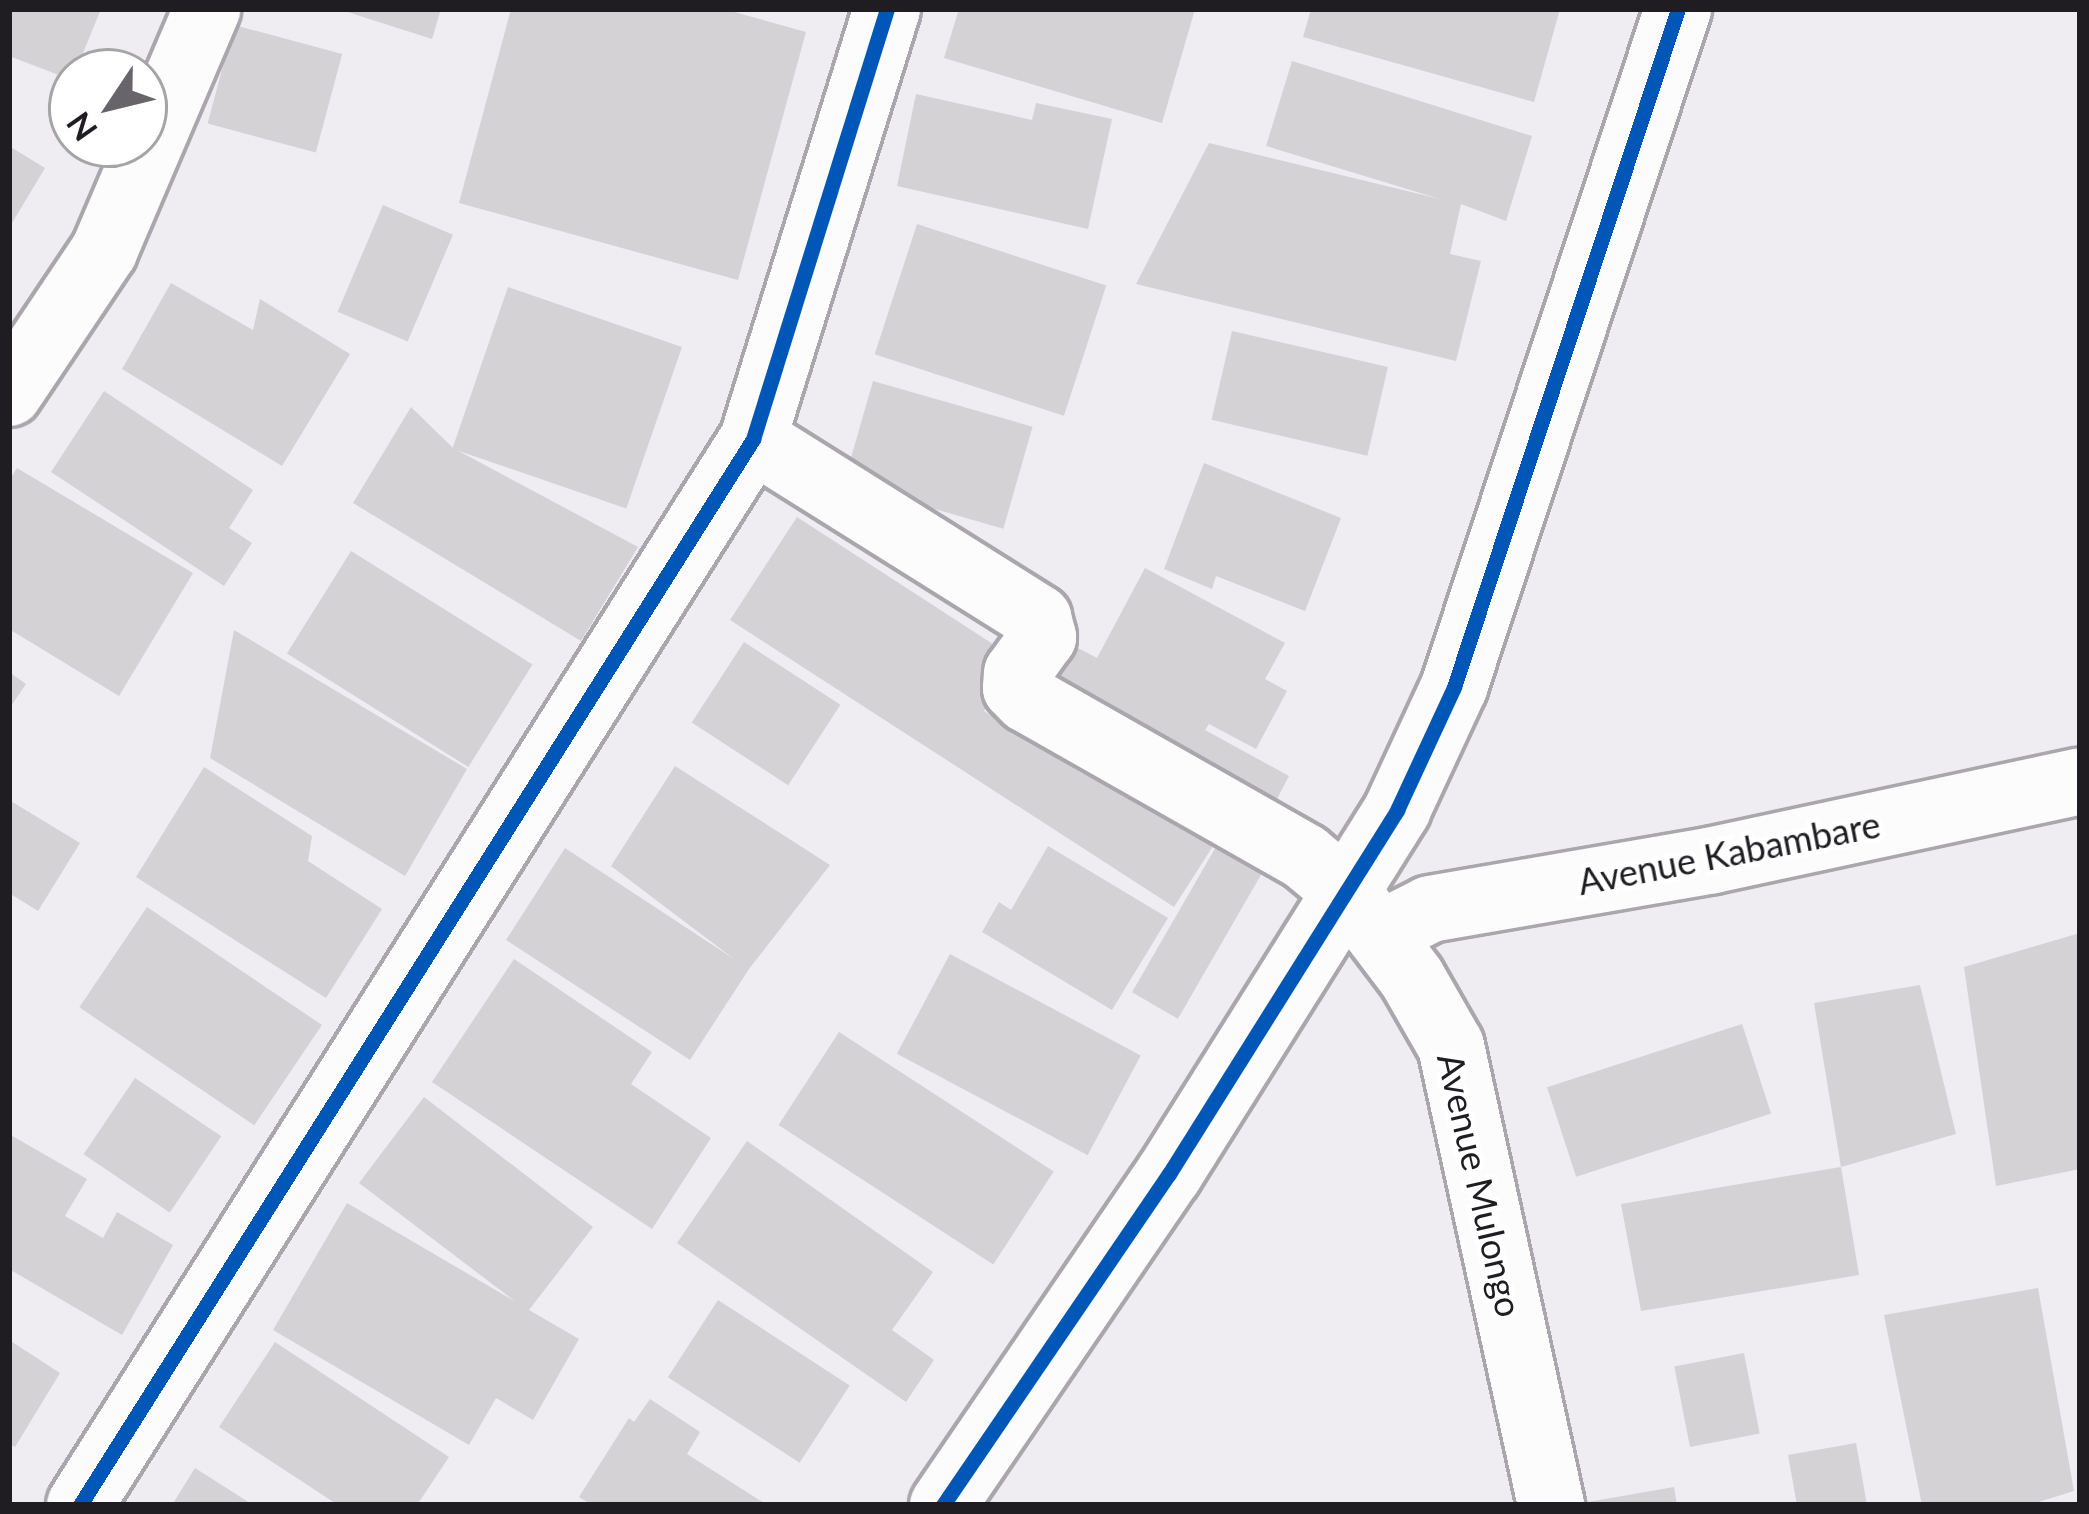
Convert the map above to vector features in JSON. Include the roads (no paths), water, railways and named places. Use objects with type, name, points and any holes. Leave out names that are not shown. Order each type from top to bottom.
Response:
[{"type":"street","points":[[9,393],[104,251],[207,9]]},
{"type":"street","points":[[80,1505],[753,439],[886,9]]},
{"type":"street","points":[[943,1505],[1169,1174],[1364,913],[1397,810],[1454,687],[1678,9]]},
{"type":"street","points":[[753,439],[1039,618],[1043,637],[1016,673],[1016,688],[1027,699],[1289,848],[1364,913]]},
{"type":"street","name":"Avenue Kabambare","points":[[1364,913],[1430,909],[1712,860],[2080,781]]},
{"type":"street","name":"Avenue Mulongo","points":[[1364,913],[1451,1046],[1551,1505]]}]
